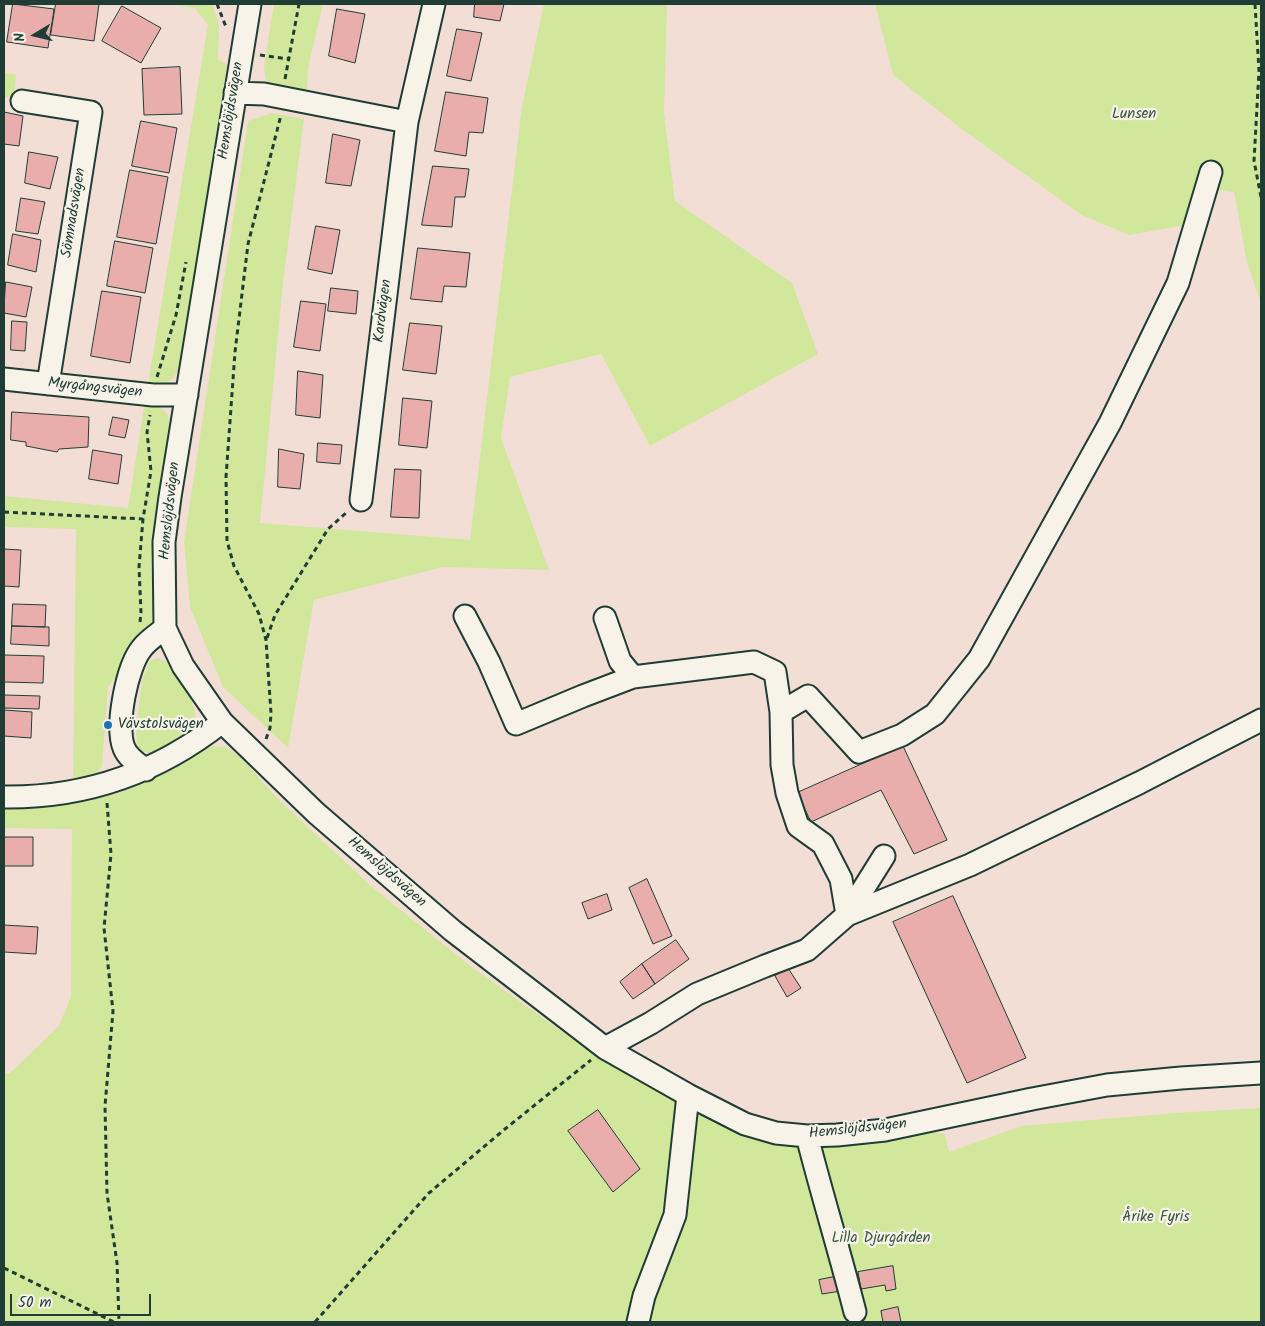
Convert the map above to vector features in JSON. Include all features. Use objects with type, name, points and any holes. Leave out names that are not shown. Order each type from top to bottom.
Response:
[{"type":"street","name":"Hemslöjdsvägen","points":[[250,4],[164,542],[166,628],[183,666],[222,722],[316,813],[453,931],[605,1048],[688,1095],[745,1124],[776,1133],[807,1136],[837,1135],[885,1130],[1107,1085],[1261,1073]]},
{"type":"street","name":"Kardvägen","points":[[361,500],[407,122],[434,4]]},
{"type":"street","points":[[235,93],[264,94],[407,122]]},
{"type":"street","name":"Sömnadsvägen","points":[[22,101],[91,112],[48,384]]},
{"type":"street","points":[[781,712],[808,696],[859,752],[902,735],[935,714],[979,659],[1110,423],[1178,283],[1211,172]]},
{"type":"street","name":"Myrgångsvägen","points":[[4,379],[154,395],[187,395]]},
{"type":"street","points":[[465,616],[489,662],[516,724],[633,677],[754,662],[775,672],[781,712],[782,765],[787,793],[798,826],[823,844],[841,879],[847,915]]},
{"type":"street","points":[[605,618],[620,661],[633,677]]},
{"type":"street","points":[[146,770],[130,758],[124,748],[122,728],[124,693],[130,670],[142,648],[166,628]]},
{"type":"street","points":[[847,915],[970,865],[1138,783],[1261,720]]},
{"type":"street","points":[[4,797],[20,798],[67,792],[106,784],[146,770],[198,741],[222,722]]},
{"type":"street","points":[[605,1048],[698,994],[807,950],[847,915],[884,856]]},
{"type":"street","points":[[638,1322],[644,1296],[675,1215],[688,1095]]},
{"type":"street","points":[[807,1136],[855,1312]]},
{"type":"path","points":[[217,4],[226,27],[225,35]]},
{"type":"path","points":[[258,758],[271,718],[266,640],[262,621],[237,572],[227,541],[226,477],[234,352],[248,244],[281,116],[282,98],[299,4]]},
{"type":"path","points":[[1255,4],[1260,71],[1254,161],[1261,197]]},
{"type":"path","points":[[139,623],[141,613],[139,567],[143,519],[151,471],[147,432],[160,367],[176,315],[187,258]]},
{"type":"path","points":[[266,640],[275,615],[328,529],[361,500]]},
{"type":"path","points":[[4,512],[143,519]]},
{"type":"path","points":[[106,784],[111,854],[104,928],[113,1011],[105,1106],[107,1193],[117,1263],[118,1322]]},
{"type":"path","points":[[315,1322],[429,1193],[605,1048]]},
{"type":"path","points":[[4,1268],[114,1322]]},
{"type":"green space","points":[[167,4],[212,4],[219,25],[218,60],[227,64],[180,368],[174,377],[167,382],[148,384],[208,25],[195,8]]},
{"type":"green space","points":[[274,4],[323,4],[308,68],[307,90],[274,86],[266,80],[264,67]]},
{"type":"green space","points":[[544,4],[667,4],[664,113],[675,201],[792,283],[818,354],[650,446],[601,354],[510,377],[501,438],[549,570],[443,567],[314,600],[288,748],[223,687],[190,607],[184,542],[248,121],[272,113],[304,119],[283,283],[260,523],[470,540],[522,106]]},
{"type":"green space","name":"Lunsen","points":[[875,4],[1261,4],[1261,303],[1247,263],[1234,192],[1217,190],[1199,223],[1129,235],[1082,215],[963,130],[893,75]]},
{"type":"green space","points":[[4,73],[16,74],[14,97],[4,97]]},
{"type":"green space","points":[[145,402],[156,405],[166,412],[171,427],[155,516],[151,561],[153,611],[151,628],[108,687],[102,766],[92,779],[73,783],[76,529],[4,527],[4,496],[128,508]]},
{"type":"green space","points":[[158,658],[167,662],[191,699],[195,711],[195,724],[186,739],[153,754],[143,752],[137,745],[136,729],[142,680],[150,661]]},
{"type":"green space","points":[[213,746],[226,747],[240,757],[277,798],[371,886],[469,965],[589,1051],[710,1120],[771,1143],[824,1147],[919,1131],[945,1134],[949,1152],[1021,1126],[1261,1108],[1261,1322],[4,1322],[4,1074],[9,1074],[59,1026],[71,996],[72,829],[4,828],[4,806],[65,804],[109,796],[136,786],[201,750]]},
{"type":"building","points":[[13,4],[54,9],[48,48],[7,42]]},
{"type":"building","points":[[56,4],[99,4],[94,41],[51,35]]},
{"type":"building","points":[[475,4],[504,4],[500,21],[474,17]]},
{"type":"building","points":[[122,6],[161,28],[141,63],[102,41]]},
{"type":"building","points":[[337,9],[365,14],[355,63],[329,56]]},
{"type":"building","points":[[457,29],[482,33],[471,81],[447,76]]},
{"type":"building","points":[[180,67],[182,114],[144,115],[142,69]]},
{"type":"building","points":[[446,92],[488,98],[483,133],[469,132],[466,156],[435,151]]},
{"type":"building","points":[[4,112],[23,116],[19,146],[4,144]]},
{"type":"building","points":[[141,121],[177,128],[169,173],[132,166]]},
{"type":"building","points":[[333,134],[360,140],[351,186],[326,183]]},
{"type":"building","points":[[29,152],[58,157],[50,189],[25,183]]},
{"type":"building","points":[[433,166],[469,169],[465,197],[455,197],[452,227],[422,225]]},
{"type":"building","points":[[130,170],[168,177],[156,244],[117,237]]},
{"type":"building","points":[[21,198],[45,202],[38,234],[16,231]]},
{"type":"building","points":[[316,226],[340,230],[332,274],[308,269]]},
{"type":"building","points":[[13,234],[41,240],[36,272],[8,265]]},
{"type":"building","points":[[115,241],[153,248],[145,293],[107,286]]},
{"type":"building","points":[[418,248],[470,253],[466,287],[444,286],[442,302],[411,299]]},
{"type":"building","points":[[6,282],[32,287],[26,317],[4,313]]},
{"type":"building","points":[[331,288],[358,291],[356,314],[328,311]]},
{"type":"building","points":[[102,291],[141,297],[130,363],[91,356]]},
{"type":"building","points":[[301,301],[326,304],[320,351],[294,347]]},
{"type":"building","points":[[12,321],[27,322],[25,351],[11,350]]},
{"type":"building","points":[[410,323],[442,326],[436,374],[403,370]]},
{"type":"building","points":[[298,371],[323,375],[320,418],[296,415]]},
{"type":"building","points":[[403,398],[432,401],[427,448],[399,445]]},
{"type":"building","points":[[12,412],[89,417],[88,447],[59,449],[57,452],[26,446],[26,442],[11,440]]},
{"type":"building","points":[[113,417],[129,420],[125,438],[109,435]]},
{"type":"building","points":[[318,443],[342,445],[340,464],[317,462]]},
{"type":"building","points":[[279,449],[304,454],[300,489],[278,487]]},
{"type":"building","points":[[93,450],[122,455],[118,484],[89,479]]},
{"type":"building","points":[[395,469],[421,470],[419,518],[391,517]]},
{"type":"building","points":[[4,549],[21,550],[19,587],[4,586]]},
{"type":"building","points":[[13,604],[46,605],[45,627],[12,626]]},
{"type":"building","points":[[12,626],[49,627],[49,646],[11,644]]},
{"type":"building","points":[[4,655],[44,656],[43,683],[4,682]]},
{"type":"building","points":[[4,695],[40,696],[39,709],[4,708]]},
{"type":"building","points":[[4,710],[32,712],[31,738],[4,736]]},
{"type":"building","points":[[903,746],[947,840],[914,854],[881,790],[811,822],[797,793]]},
{"type":"building","points":[[4,837],[33,837],[33,866],[4,866]]},
{"type":"building","points":[[647,879],[672,936],[653,944],[629,888]]},
{"type":"building","points":[[607,894],[612,910],[588,919],[582,903]]},
{"type":"building","points":[[953,896],[1026,1058],[967,1083],[893,922]]},
{"type":"building","points":[[4,925],[38,927],[36,954],[4,952]]},
{"type":"building","points":[[676,940],[689,959],[655,984],[642,964]]},
{"type":"building","points":[[642,964],[655,984],[633,999],[620,982]]},
{"type":"building","points":[[788,968],[801,988],[787,997],[775,976]]},
{"type":"building","points":[[598,1110],[640,1169],[613,1192],[568,1131]]},
{"type":"building","points":[[893,1266],[896,1289],[886,1291],[885,1285],[861,1289],[858,1272]]},
{"type":"building","points":[[839,1276],[841,1291],[822,1294],[819,1280]]},
{"type":"building","points":[[898,1307],[901,1322],[883,1322],[881,1311]]},
{"type":"place","name":"Vävstolsvägen","points":[[108,725]]},
{"type":"park label","name":"Årike Fyris","points":[[1156,1218]]},
{"type":"park label","name":"Lilla Djurgården","points":[[881,1239]]}]
